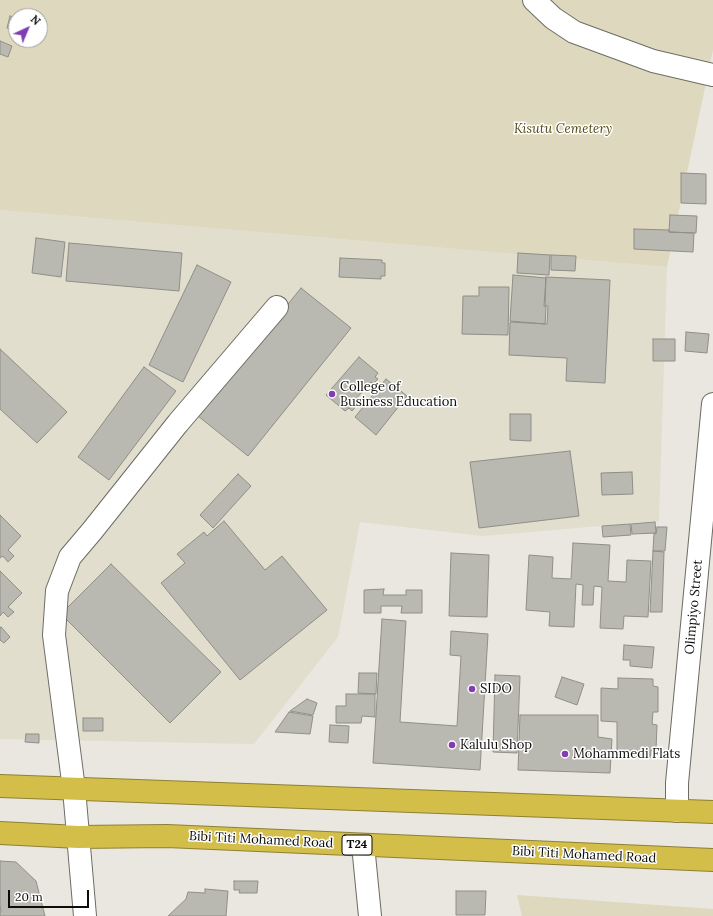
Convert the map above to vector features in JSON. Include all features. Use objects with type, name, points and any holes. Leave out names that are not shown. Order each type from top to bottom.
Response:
[{"type":"highway","points":[[0,786],[713,812]]},
{"type":"highway","name":"Bibi Titi Mohamed Road","points":[[0,834],[78,837],[167,836],[713,860]]},
{"type":"street","points":[[534,0],[553,18],[574,32],[653,61],[713,75]]},
{"type":"street","points":[[85,916],[74,789],[54,634],[57,592],[70,557],[178,423],[277,306]]},
{"type":"street","name":"Olimpiyo Street","points":[[677,811],[678,775],[713,404]]},
{"type":"street","points":[[363,845],[370,916]]},
{"type":"shaded area","name":"College of Business Education","points":[[0,210],[667,267],[659,521],[483,536],[360,522],[338,637],[254,744],[0,739]]},
{"type":"green space","name":"Kisutu Cemetery","points":[[0,0],[713,0],[713,50],[667,267],[0,210]]},
{"type":"green space","points":[[517,895],[713,909],[713,916],[522,916]]},
{"type":"building","points":[[0,41],[8,44],[8,48],[11,48],[8,57],[0,54]]},
{"type":"building","points":[[681,173],[706,174],[706,204],[681,203]]},
{"type":"building","points":[[670,215],[697,216],[696,233],[669,232]]},
{"type":"building","points":[[634,229],[669,230],[669,232],[694,233],[693,252],[634,249]]},
{"type":"building","points":[[36,238],[65,242],[61,277],[32,273]]},
{"type":"building","points":[[69,243],[182,253],[179,291],[66,281]]},
{"type":"building","points":[[518,253],[550,255],[549,275],[517,273]]},
{"type":"building","points":[[551,255],[576,256],[575,271],[551,270]]},
{"type":"building","points":[[340,258],[382,260],[382,263],[385,263],[385,276],[381,276],[381,279],[339,277]]},
{"type":"building","points":[[197,265],[231,282],[183,382],[149,365]]},
{"type":"building","points":[[513,275],[546,278],[544,306],[546,307],[545,324],[510,321]]},
{"type":"building","points":[[546,277],[610,280],[605,383],[566,381],[567,358],[509,355],[510,322],[547,324],[548,306],[545,306]]},
{"type":"building","points":[[479,287],[509,287],[508,335],[462,334],[463,296],[479,296]]},
{"type":"building","points":[[301,288],[351,328],[248,456],[198,416]]},
{"type":"building","points":[[686,332],[709,334],[707,353],[685,351]]},
{"type":"building","points":[[653,339],[675,339],[675,361],[653,361]]},
{"type":"building","points":[[0,349],[67,412],[37,443],[0,409]]},
{"type":"building","points":[[359,357],[378,373],[375,377],[378,379],[373,384],[371,382],[353,402],[357,405],[352,411],[349,408],[345,411],[326,395]]},
{"type":"building","points":[[144,367],[176,391],[109,480],[78,457]]},
{"type":"building","points":[[386,379],[407,396],[376,435],[355,417]]},
{"type":"building","points":[[510,414],[531,414],[531,441],[510,440]]},
{"type":"building","points":[[570,451],[579,516],[479,528],[470,462]]},
{"type":"building","points":[[632,472],[633,494],[602,495],[601,473]]},
{"type":"building","points":[[238,474],[251,486],[213,528],[200,515]]},
{"type":"building","points":[[0,515],[21,536],[8,550],[14,556],[8,562],[3,556],[0,558]]},
{"type":"building","points":[[224,521],[265,570],[282,556],[327,610],[240,680],[161,583],[185,563],[177,554],[204,532],[207,536]]},
{"type":"building","points":[[655,522],[656,533],[632,534],[631,524]]},
{"type":"building","points":[[630,524],[631,535],[603,537],[602,526]]},
{"type":"building","points":[[657,527],[667,527],[665,551],[653,551],[654,533],[656,534]]},
{"type":"building","points":[[573,543],[610,545],[608,581],[626,582],[627,560],[651,561],[648,617],[624,616],[623,629],[600,628],[602,587],[594,586],[593,605],[582,605],[583,585],[576,584],[574,627],[549,626],[550,612],[526,610],[529,555],[553,557],[552,578],[571,579]]},
{"type":"building","points":[[653,551],[664,552],[662,612],[650,612]]},
{"type":"building","points":[[451,553],[489,555],[487,617],[449,616]]},
{"type":"building","points":[[111,564],[221,672],[170,723],[61,614]]},
{"type":"building","points":[[0,571],[22,593],[8,607],[14,612],[8,617],[3,612],[0,616]]},
{"type":"building","points":[[384,589],[383,595],[406,595],[406,590],[422,590],[422,613],[401,613],[402,606],[381,606],[381,613],[364,613],[364,590]]},
{"type":"building","name":"SIDO","points":[[382,619],[406,621],[400,722],[457,726],[461,656],[450,655],[451,631],[488,634],[480,770],[373,763]]},
{"type":"building","points":[[1,627],[10,637],[4,643],[0,640]]},
{"type":"building","points":[[624,645],[654,647],[652,668],[630,666],[630,660],[623,660]]},
{"type":"building","points":[[359,673],[377,673],[376,694],[358,693]]},
{"type":"building","points":[[495,675],[520,676],[517,753],[493,752]]},
{"type":"building","points":[[562,677],[584,684],[577,705],[555,697]]},
{"type":"building","points":[[618,678],[653,679],[653,686],[658,687],[658,712],[653,712],[652,724],[657,725],[656,750],[651,750],[650,758],[617,756],[617,722],[601,721],[601,688],[618,689]]},
{"type":"building","points":[[346,694],[375,694],[375,717],[362,716],[361,723],[336,723],[336,706],[346,706]]},
{"type":"building","points":[[307,699],[317,703],[313,715],[290,711]]},
{"type":"building","points":[[289,712],[313,716],[310,734],[275,732]]},
{"type":"building","name":"Mohammedi Flats","points":[[520,715],[598,715],[598,737],[612,739],[610,773],[518,770]]},
{"type":"building","points":[[83,718],[103,718],[103,731],[83,731]]},
{"type":"building","points":[[330,725],[349,726],[348,743],[329,742]]},
{"type":"building","points":[[26,734],[39,734],[39,743],[25,742]]},
{"type":"building","points":[[0,861],[16,862],[36,881],[45,916],[0,916]]},
{"type":"building","points":[[234,881],[258,881],[257,893],[239,893],[240,890],[234,890]]},
{"type":"building","points":[[205,889],[228,891],[226,916],[168,916],[186,899],[188,892],[205,893]]},
{"type":"building","points":[[456,891],[486,891],[485,915],[456,915]]},
{"type":"place","name":"College of Business Education","points":[[332,394]]},
{"type":"place","name":"SIDO","points":[[472,689]]},
{"type":"place","name":"Kalulu Shop","points":[[452,745]]},
{"type":"place","name":"Mohammedi Flats","points":[[565,754]]}]
